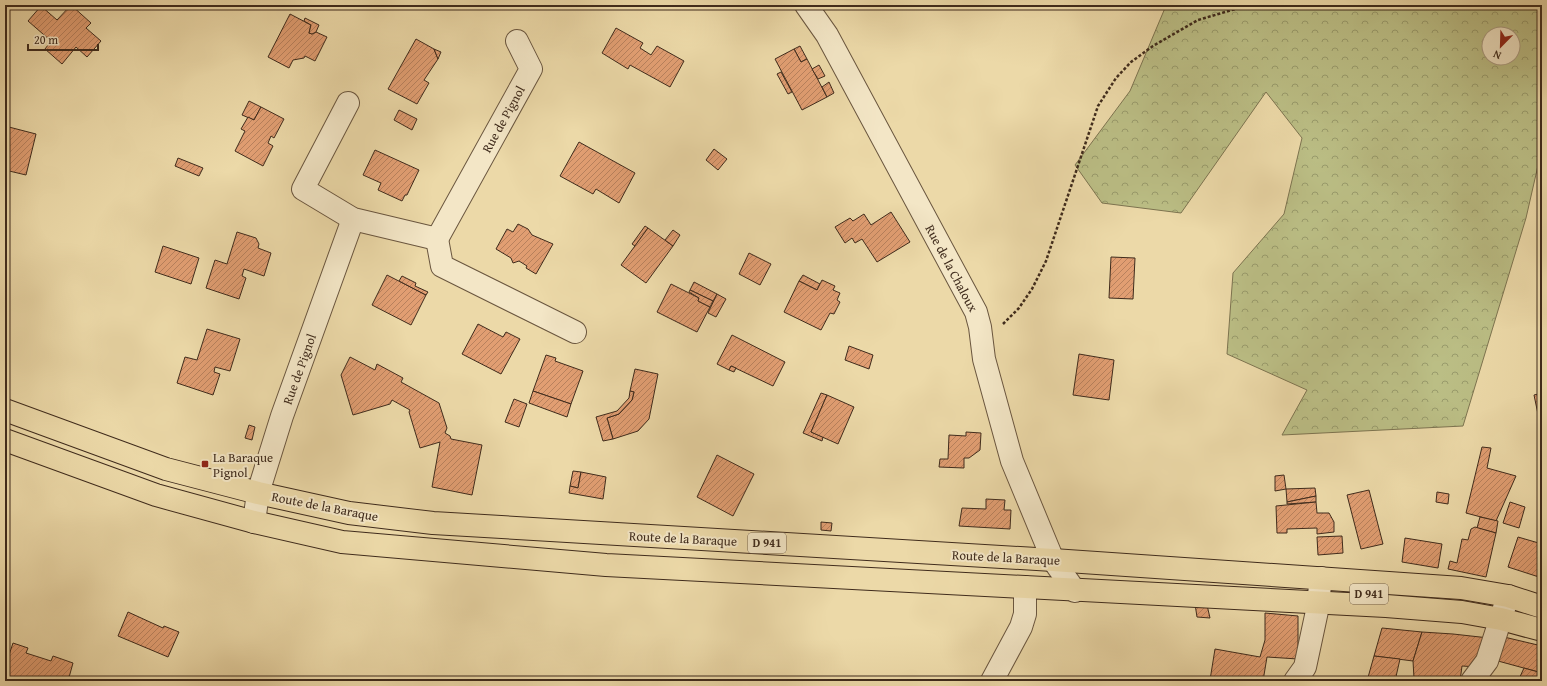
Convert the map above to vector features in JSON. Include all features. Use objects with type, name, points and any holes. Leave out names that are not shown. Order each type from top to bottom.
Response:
[{"type":"main road","name":"Route de la Baraque","points":[[5,410],[148,464],[258,493],[349,513],[433,523],[1053,560],[1319,591]]},
{"type":"main road","name":"Route de la Baraque","points":[[5,440],[156,495],[254,522],[342,542],[606,565],[1196,598],[1231,586],[1319,591],[1462,588],[1504,607],[1542,618]]},
{"type":"main road","name":"Route de la Baraque","points":[[1504,607],[1542,607]]},
{"type":"main road","name":"D 941","points":[[1504,607],[1542,630]]},
{"type":"street","name":"Rue de la Chaloux","points":[[806,5],[828,35],[976,312],[984,359],[1012,461],[1053,560],[1075,591]]},
{"type":"street","name":"Rue de Pignol","points":[[437,238],[531,70],[517,41]]},
{"type":"street","points":[[348,103],[303,189],[353,219],[437,238],[442,266],[575,332]]},
{"type":"street","name":"Rue de Pignol","points":[[254,522],[258,493],[282,416],[353,219]]},
{"type":"street","points":[[992,681],[1021,627],[1025,614],[1025,588]]},
{"type":"street","points":[[1295,681],[1305,667],[1319,591]]},
{"type":"street","points":[[1472,681],[1487,661],[1504,607]]},
{"type":"path","points":[[982,344],[1019,308],[1032,289],[1046,261],[1098,106],[1116,78],[1131,62],[1154,46],[1198,20],[1249,5]]},
{"type":"green space","points":[[1170,5],[1542,5],[1542,148],[1526,218],[1463,426],[1282,435],[1307,390],[1227,354],[1233,273],[1284,214],[1302,138],[1266,92],[1181,213],[1102,203],[1075,165],[1130,91],[1165,8]]},
{"type":"building","points":[[71,5],[91,23],[86,28],[101,41],[87,57],[76,47],[62,64],[45,49],[51,41],[28,21],[41,6],[57,20]]},
{"type":"building","points":[[290,14],[311,25],[309,33],[312,34],[316,32],[327,37],[315,61],[305,56],[304,58],[293,60],[289,68],[268,57]]},
{"type":"building","points":[[305,18],[319,25],[316,32],[312,34],[309,33],[311,25],[304,21]]},
{"type":"building","points":[[616,28],[643,43],[640,48],[651,55],[657,46],[684,61],[670,87],[630,65],[628,69],[602,53]]},
{"type":"building","points":[[416,39],[434,49],[438,59],[424,80],[429,83],[417,104],[388,89]]},
{"type":"building","points":[[800,46],[807,59],[801,62],[794,49]]},
{"type":"building","points":[[434,49],[441,52],[438,59]]},
{"type":"building","points":[[794,49],[801,62],[807,59],[827,97],[802,110],[775,59]]},
{"type":"building","points":[[819,65],[825,76],[818,79],[812,69]]},
{"type":"building","points":[[781,72],[792,92],[788,94],[777,74]]},
{"type":"building","points":[[829,82],[834,93],[827,97],[822,87]]},
{"type":"building","points":[[249,101],[261,107],[254,120],[242,115]]},
{"type":"building","points":[[261,107],[284,119],[274,138],[271,136],[268,143],[273,146],[263,166],[235,151],[245,131],[241,129],[248,117],[254,120]]},
{"type":"building","points":[[399,110],[417,119],[412,130],[394,120]]},
{"type":"building","points":[[5,126],[36,134],[26,175],[5,170]]},
{"type":"building","points":[[579,142],[635,173],[619,203],[596,189],[593,194],[560,176]]},
{"type":"building","points":[[714,149],[727,159],[718,170],[706,160]]},
{"type":"building","points":[[375,150],[419,170],[407,195],[405,195],[402,201],[378,190],[381,183],[363,175]]},
{"type":"building","points":[[178,158],[203,168],[199,176],[175,166]]},
{"type":"building","points":[[891,212],[910,242],[877,262],[862,239],[855,243],[852,238],[845,243],[835,227],[850,218],[853,221],[864,214],[871,225]]},
{"type":"building","points":[[518,224],[528,229],[532,235],[553,244],[536,274],[526,268],[527,266],[519,261],[513,263],[511,258],[496,249],[507,229],[513,232]]},
{"type":"building","points":[[645,226],[648,228],[635,246],[632,244]]},
{"type":"building","points":[[648,228],[673,246],[646,283],[621,265]]},
{"type":"building","points":[[673,230],[680,235],[673,246],[665,240]]},
{"type":"building","points":[[237,232],[256,238],[259,244],[258,248],[271,253],[264,276],[244,269],[242,276],[246,278],[239,299],[206,288],[215,260],[227,264]]},
{"type":"building","points":[[163,246],[199,258],[191,284],[155,272]]},
{"type":"building","points":[[749,253],[771,264],[760,285],[739,274]]},
{"type":"building","points":[[1111,257],[1135,258],[1133,299],[1109,298]]},
{"type":"building","points":[[387,275],[426,295],[411,325],[372,305]]},
{"type":"building","points":[[803,275],[820,284],[817,290],[799,281]]},
{"type":"building","points":[[402,276],[416,283],[415,286],[428,292],[426,295],[399,281]]},
{"type":"building","points":[[822,280],[835,286],[833,290],[840,293],[837,300],[840,302],[834,314],[830,313],[821,330],[784,312],[799,281],[817,290]]},
{"type":"building","points":[[694,282],[717,294],[713,301],[690,290]]},
{"type":"building","points":[[671,284],[699,298],[698,301],[710,307],[697,332],[657,312]]},
{"type":"building","points":[[690,290],[713,301],[710,307],[698,301],[699,298],[689,292]]},
{"type":"building","points":[[717,294],[726,299],[716,317],[708,313]]},
{"type":"building","points":[[478,324],[503,337],[506,332],[520,339],[501,374],[462,354]]},
{"type":"building","points":[[207,329],[240,339],[230,371],[215,367],[214,372],[220,374],[213,395],[177,383],[185,357],[197,360]]},
{"type":"building","points":[[732,335],[785,362],[773,386],[731,366],[729,370],[717,364]]},
{"type":"building","points":[[849,346],[873,355],[869,369],[845,360]]},
{"type":"building","points":[[1079,354],[1114,360],[1109,400],[1073,395]]},
{"type":"building","points":[[546,355],[556,358],[555,361],[583,371],[571,404],[533,391]]},
{"type":"building","points":[[350,357],[375,370],[377,364],[403,378],[401,382],[439,403],[447,428],[445,433],[450,436],[451,439],[482,445],[472,495],[432,487],[440,442],[420,448],[409,412],[410,410],[392,400],[390,404],[353,415],[341,375]]},
{"type":"building","points":[[731,366],[736,368],[734,372],[729,370]]},
{"type":"building","points":[[635,369],[658,374],[649,419],[638,431],[613,439],[607,418],[619,414],[632,400],[634,392],[630,391]]},
{"type":"building","points":[[533,391],[571,404],[567,417],[529,403]]},
{"type":"building","points":[[630,391],[634,392],[632,400],[619,414],[607,418],[613,439],[603,441],[596,417],[617,411],[629,398]]},
{"type":"building","points":[[821,393],[827,395],[811,432],[823,437],[822,441],[803,433]]},
{"type":"building","points":[[1542,393],[1542,419],[1539,419],[1534,395]]},
{"type":"building","points":[[827,395],[854,407],[838,444],[811,432]]},
{"type":"building","points":[[514,399],[527,404],[519,427],[505,422]]},
{"type":"building","points":[[249,425],[255,427],[252,440],[245,438]]},
{"type":"building","points":[[966,432],[981,433],[980,450],[969,458],[964,458],[964,468],[939,467],[940,459],[948,459],[949,435],[966,436]]},
{"type":"building","points":[[1482,447],[1491,448],[1487,468],[1516,476],[1496,521],[1466,513]]},
{"type":"building","points":[[717,455],[754,474],[733,516],[697,497]]},
{"type":"building","points":[[573,471],[581,472],[578,488],[570,486]]},
{"type":"building","points":[[581,472],[606,477],[603,499],[569,493],[570,486],[578,488]]},
{"type":"building","points":[[1284,475],[1286,489],[1275,491],[1275,476]]},
{"type":"building","points":[[1315,488],[1316,496],[1287,502],[1286,489]]},
{"type":"building","points":[[1369,490],[1383,544],[1361,549],[1347,495]]},
{"type":"building","points":[[1437,492],[1449,494],[1448,504],[1436,502]]},
{"type":"building","points":[[1316,496],[1316,502],[1287,504],[1287,502]]},
{"type":"building","points":[[986,499],[1005,500],[1004,510],[1011,510],[1010,529],[959,526],[962,508],[986,509]]},
{"type":"building","points":[[1316,502],[1317,513],[1329,513],[1334,522],[1334,532],[1317,534],[1317,528],[1287,529],[1287,533],[1277,533],[1276,506]]},
{"type":"building","points":[[1510,502],[1525,507],[1519,528],[1503,523]]},
{"type":"building","points":[[1480,517],[1498,521],[1496,533],[1477,528]]},
{"type":"building","points":[[821,522],[832,523],[831,531],[821,530]]},
{"type":"building","points":[[1475,527],[1496,533],[1486,577],[1448,569],[1450,561],[1457,563],[1462,539],[1468,540],[1471,529]]},
{"type":"building","points":[[1342,536],[1343,553],[1318,555],[1317,537]]},
{"type":"building","points":[[1518,537],[1542,544],[1542,578],[1508,567]]},
{"type":"building","points":[[1405,538],[1442,544],[1438,568],[1402,562]]},
{"type":"building","points":[[1195,604],[1207,605],[1210,618],[1197,617]]},
{"type":"building","points":[[128,612],[163,628],[164,626],[179,632],[168,657],[118,636]]},
{"type":"building","points":[[1265,613],[1298,616],[1298,659],[1267,657],[1263,681],[1210,680],[1215,649],[1260,657],[1265,640]]},
{"type":"building","points":[[1382,628],[1422,632],[1413,661],[1374,656]]},
{"type":"building","points":[[1422,632],[1489,638],[1478,667],[1462,666],[1460,681],[1424,681],[1414,678],[1413,661]]},
{"type":"building","points":[[1504,637],[1542,646],[1542,673],[1498,661]]},
{"type":"building","points":[[13,643],[28,648],[26,653],[51,661],[53,656],[73,663],[68,681],[5,681],[5,667]]},
{"type":"building","points":[[1374,656],[1400,659],[1395,681],[1367,681]]},
{"type":"building","points":[[1524,668],[1542,673],[1542,681],[1518,681]]},
{"type":"place","name":"La Baraque Pignol","points":[[205,464]]}]
